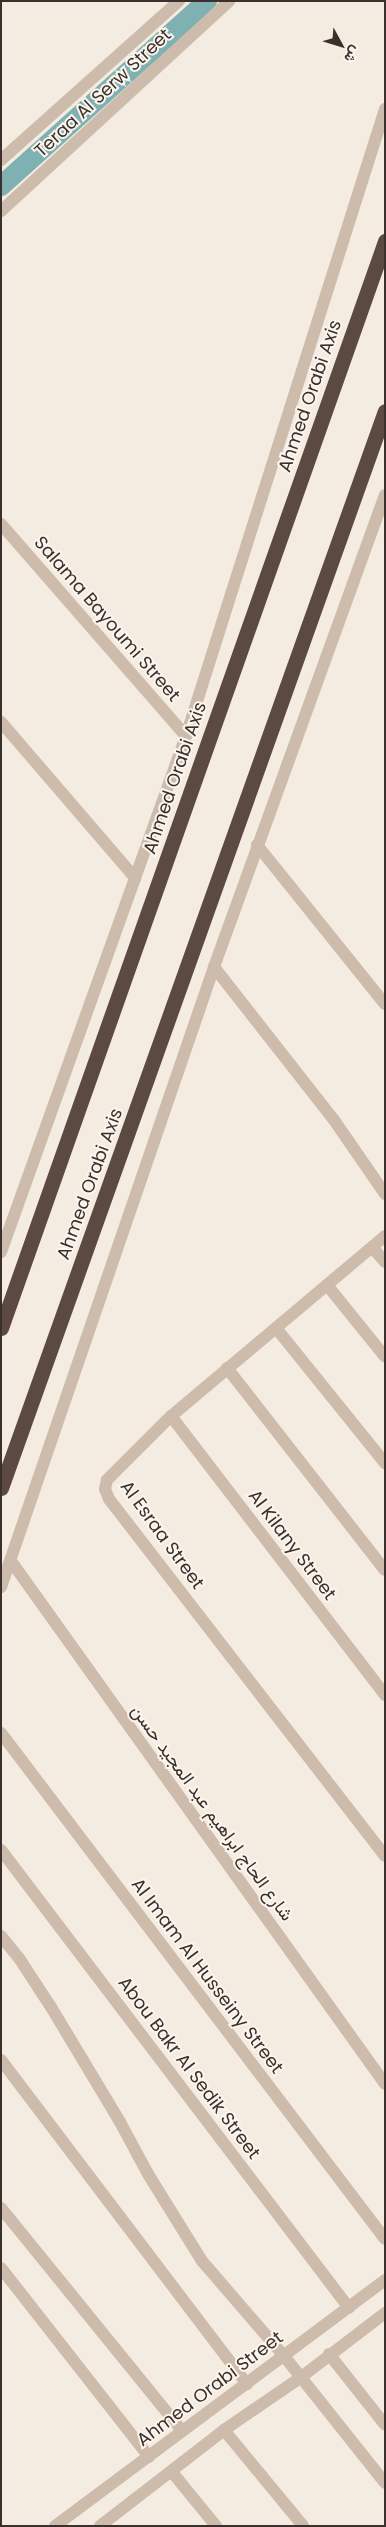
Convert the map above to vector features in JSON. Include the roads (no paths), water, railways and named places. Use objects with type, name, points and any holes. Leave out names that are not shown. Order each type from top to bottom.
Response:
[{"type":"highway","name":"Ahmed Orabi Axis","points":[[1,1328],[385,241]]},
{"type":"highway","name":"Ahmed Orabi Axis","points":[[1,1488],[385,411]]},
{"type":"street","name":"Teraa Al Serw Street","points":[[1,160],[179,1]]},
{"type":"street","name":"Teraa Al Serw Street","points":[[1,211],[229,1]]},
{"type":"street","points":[[1,1252],[186,736],[385,109]]},
{"type":"street","points":[[1,1587],[214,967],[385,496]]},
{"type":"street","name":"Salama Bayoumi Street","points":[[1,524],[186,736]]},
{"type":"street","points":[[1,722],[135,878]]},
{"type":"street","points":[[258,845],[385,1004]]},
{"type":"street","points":[[214,967],[334,1120],[385,1194]]},
{"type":"street","name":"Al Esraa Street","points":[[385,1236],[171,1416],[105,1484],[106,1494],[385,1856]]},
{"type":"street","points":[[372,1247],[385,1262]]},
{"type":"street","points":[[327,1285],[385,1357]]},
{"type":"street","points":[[276,1328],[385,1463]]},
{"type":"street","points":[[227,1368],[385,1570]]},
{"type":"street","name":"Al Kilany Street","points":[[171,1416],[385,1695]]},
{"type":"street","name":"شارع الحاج ابراهيم عبد المجيد حسن","points":[[11,1561],[385,2084]]},
{"type":"street","name":"Al Imam Al Husseiny Street","points":[[1,1733],[385,2240]]},
{"type":"street","name":"Abou Bakr Al Sedik Street","points":[[1,1850],[349,2308]]},
{"type":"street","points":[[1,1936],[19,1958],[51,2007],[120,2122],[148,2174],[202,2261],[284,2356],[385,2483]]},
{"type":"street","points":[[1,2060],[247,2384]]},
{"type":"street","points":[[1,2208],[182,2431]]},
{"type":"street","points":[[1,2268],[149,2456]]},
{"type":"street","name":"Ahmed Orabi Street","points":[[55,2526],[385,2280]]},
{"type":"street","points":[[100,2526],[224,2430],[300,2378],[385,2313]]},
{"type":"street","points":[[329,2354],[385,2425]]},
{"type":"street","points":[[224,2430],[303,2526]]},
{"type":"street","points":[[172,2472],[216,2526]]},
{"type":"waterway","points":[[1,186],[207,1]]}]
